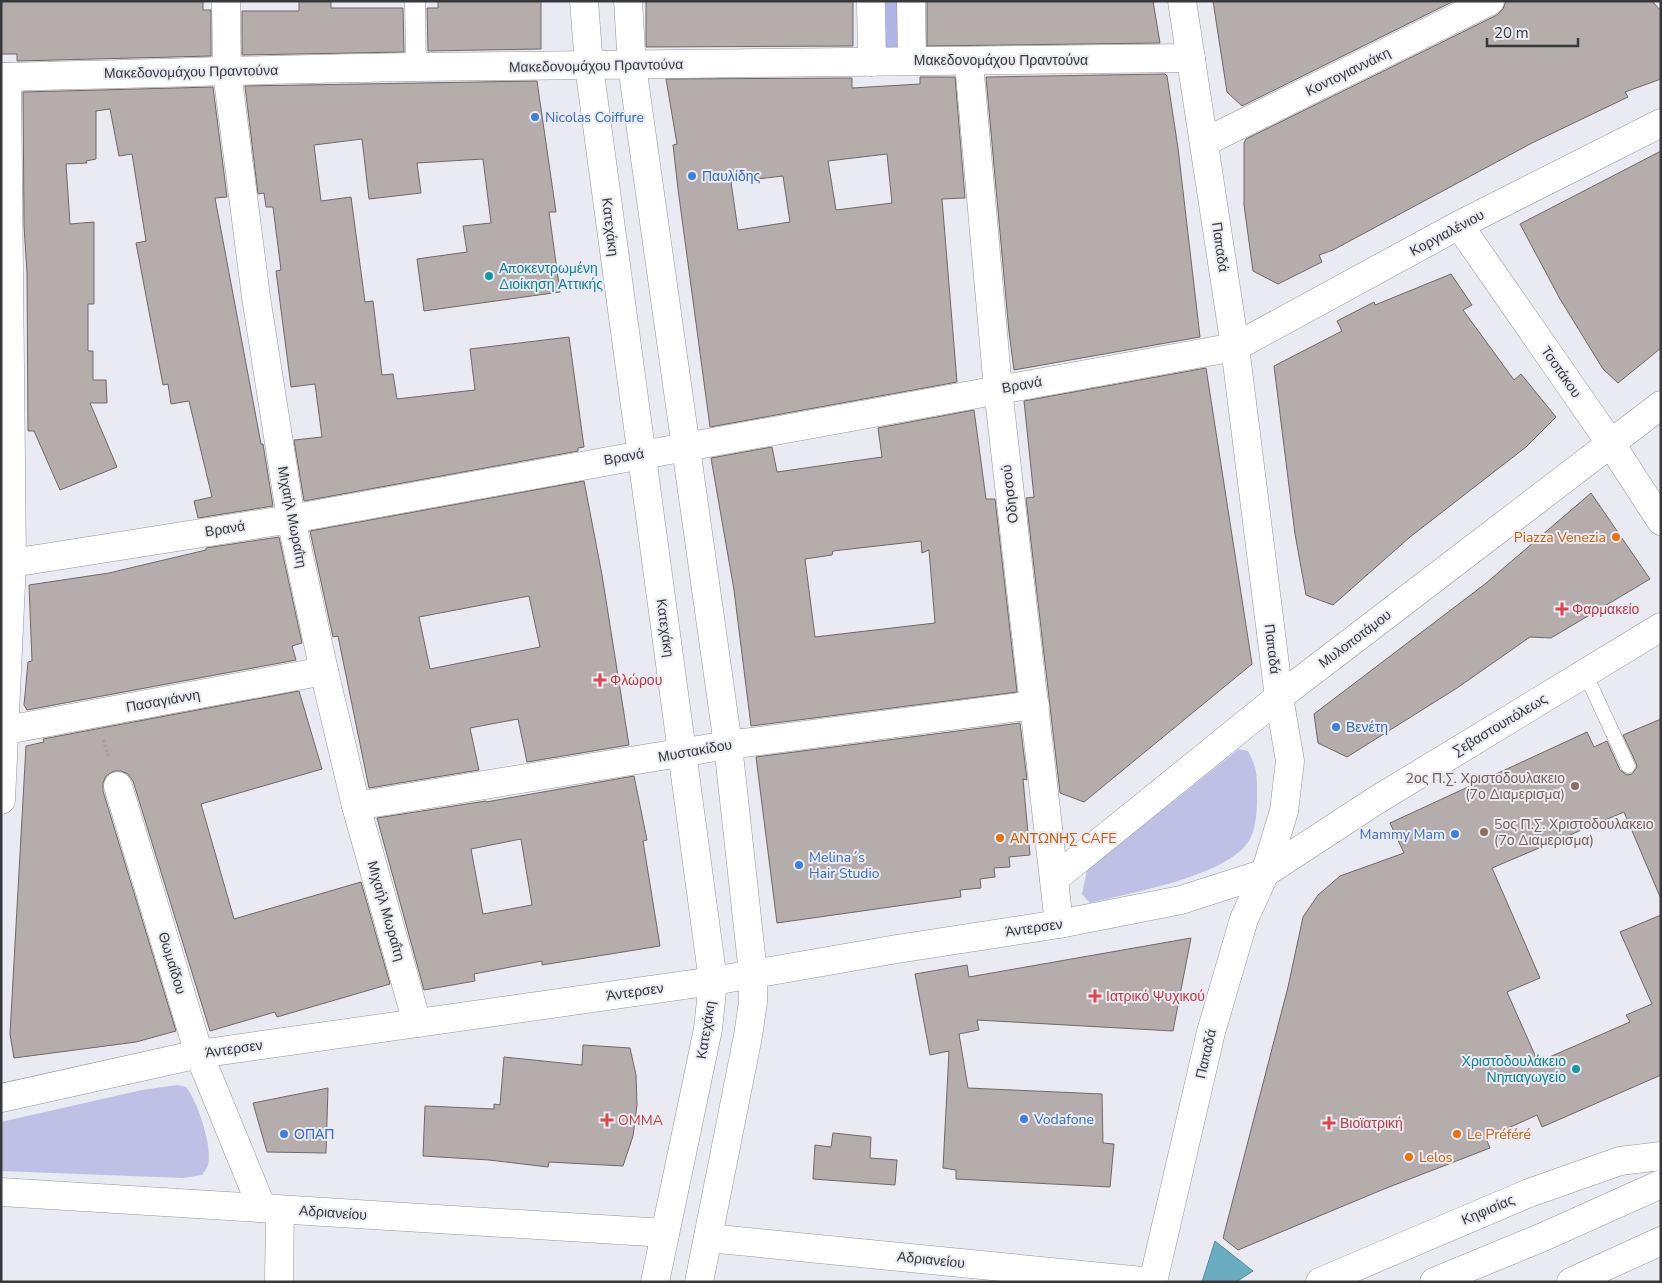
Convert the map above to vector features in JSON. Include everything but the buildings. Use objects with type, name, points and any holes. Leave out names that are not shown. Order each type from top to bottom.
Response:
[{"type":"street","name":"Μιχαήλ Μωραΐτη","points":[[226,1],[227,72],[256,297],[291,519],[356,806],[416,1023]]},
{"type":"street","points":[[415,1],[416,67]]},
{"type":"street","name":"Κατεχάκη","points":[[584,1],[589,66],[640,454],[684,754],[713,981],[708,1029],[655,1282]]},
{"type":"street","points":[[628,1],[632,66],[728,745],[753,973],[753,1002],[748,1036],[700,1282]]},
{"type":"street","points":[[871,1],[872,62]]},
{"type":"street","points":[[911,1],[912,60]]},
{"type":"street","name":"Παπαδά","points":[[1153,1282],[1211,1032],[1244,919],[1265,873],[1284,811],[1289,769],[1287,736],[1278,697],[1235,347],[1182,1]]},
{"type":"street","name":"Κοντογιαννάκη","points":[[1205,142],[1490,1]]},
{"type":"street","name":"Μακεδονομάχου Πραντούνα","points":[[4,77],[416,67],[632,66],[912,60],[969,63],[1191,58]]},
{"type":"street","name":"Οδησσού","points":[[969,63],[998,390],[1059,924]]},
{"type":"street","points":[[1,800],[8,551],[4,77]]},
{"type":"street","name":"Κοργιαλένιου","points":[[1235,347],[1459,225],[1661,122]]},
{"type":"street","name":"Τσοτάκου","points":[[1459,225],[1611,444],[1661,521]]},
{"type":"street","name":"Βρανά","points":[[8,551],[291,519],[1235,347]]},
{"type":"street","name":"Μυλοποτάμου","points":[[1054,880],[1278,697],[1661,405]]},
{"type":"street","name":"Σεβαστουπόλεως","points":[[1265,873],[1375,801],[1661,627]]},
{"type":"street","name":"Πασαγιάννη","points":[[3,731],[324,671]]},
{"type":"street","name":"Μυστακίδου","points":[[356,806],[684,754],[728,745],[1035,705]]},
{"type":"street","name":"Θωμαΐδου","points":[[118,786],[199,1054],[271,1209]]},
{"type":"street","name":"Άντερσεν","points":[[1,1098],[199,1054],[713,981],[1059,924],[1181,900],[1265,873]]},
{"type":"street","name":"Κηφισίας","points":[[1320,1282],[1529,1192],[1620,1161],[1661,1156]]},
{"type":"street","points":[[1434,1282],[1661,1184]]},
{"type":"street","name":"Αδριανείου","points":[[1,1192],[665,1234]]},
{"type":"street","points":[[271,1209],[279,1282]]},
{"type":"street","name":"Αδριανείου","points":[[708,1238],[1153,1282]]},
{"type":"street","points":[[1571,1282],[1661,1241]]},
{"type":"lane","points":[[1585,673],[1628,766]]},
{"type":"path","points":[[93,714],[118,786]]},
{"type":"shaded area","points":[[881,1],[902,1],[903,48],[882,48]]},
{"type":"shaded area","points":[[1239,749],[1248,751],[1254,763],[1257,791],[1254,830],[1250,839],[1239,852],[1201,873],[1152,888],[1090,903],[1082,894],[1087,870]]},
{"type":"shaded area","points":[[177,1085],[186,1087],[190,1093],[203,1124],[209,1157],[208,1165],[202,1175],[183,1178],[1,1171],[1,1122],[142,1090]]},
{"type":"shaded area","points":[[1215,1241],[1253,1271],[1236,1282],[1202,1282]]},
{"type":"place","name":"Nicolas Coiffure","points":[[535,117]]},
{"type":"place","name":"Παυλίδης","points":[[692,176]]},
{"type":"place","name":"Αποκεντρωμένη Διοίκηση Αττικής","points":[[489,276]]},
{"type":"place","name":"Piazza Venezia","points":[[1616,537]]},
{"type":"place","name":"Φαρμακείο","points":[[1562,609]]},
{"type":"place","name":"Φλώρου","points":[[600,680]]},
{"type":"place","name":"Βενέτη","points":[[1336,727]]},
{"type":"place","name":"2ος Π.Σ. Χριστοδουλακειο (7ο Διαμερισμα)","points":[[1575,786]]},
{"type":"place","name":"5ος Π.Σ. Χριστοδουλακειο (7ο Διαμερισμα)","points":[[1484,832]]},
{"type":"place","name":"Mammy Mam","points":[[1455,834]]},
{"type":"place","name":"ΑΝΤΩΝΗΣ CAFE","points":[[1000,838]]},
{"type":"place","name":"Melina´s Hair Studio","points":[[799,865]]},
{"type":"place","name":"Ιατρικό Ψυχικού","points":[[1095,996]]},
{"type":"place","name":"Χριστοδουλάκειο Νηπιαγωγείο","points":[[1576,1069]]},
{"type":"place","name":"Vodafone","points":[[1024,1119]]},
{"type":"place","name":"OMMA","points":[[607,1120]]},
{"type":"place","name":"Βιοϊατρική","points":[[1329,1123]]},
{"type":"place","name":"ΟΠΑΠ","points":[[284,1134]]},
{"type":"place","name":"Le Préféré","points":[[1457,1134]]},
{"type":"place","name":"Lelos","points":[[1409,1157]]}]
